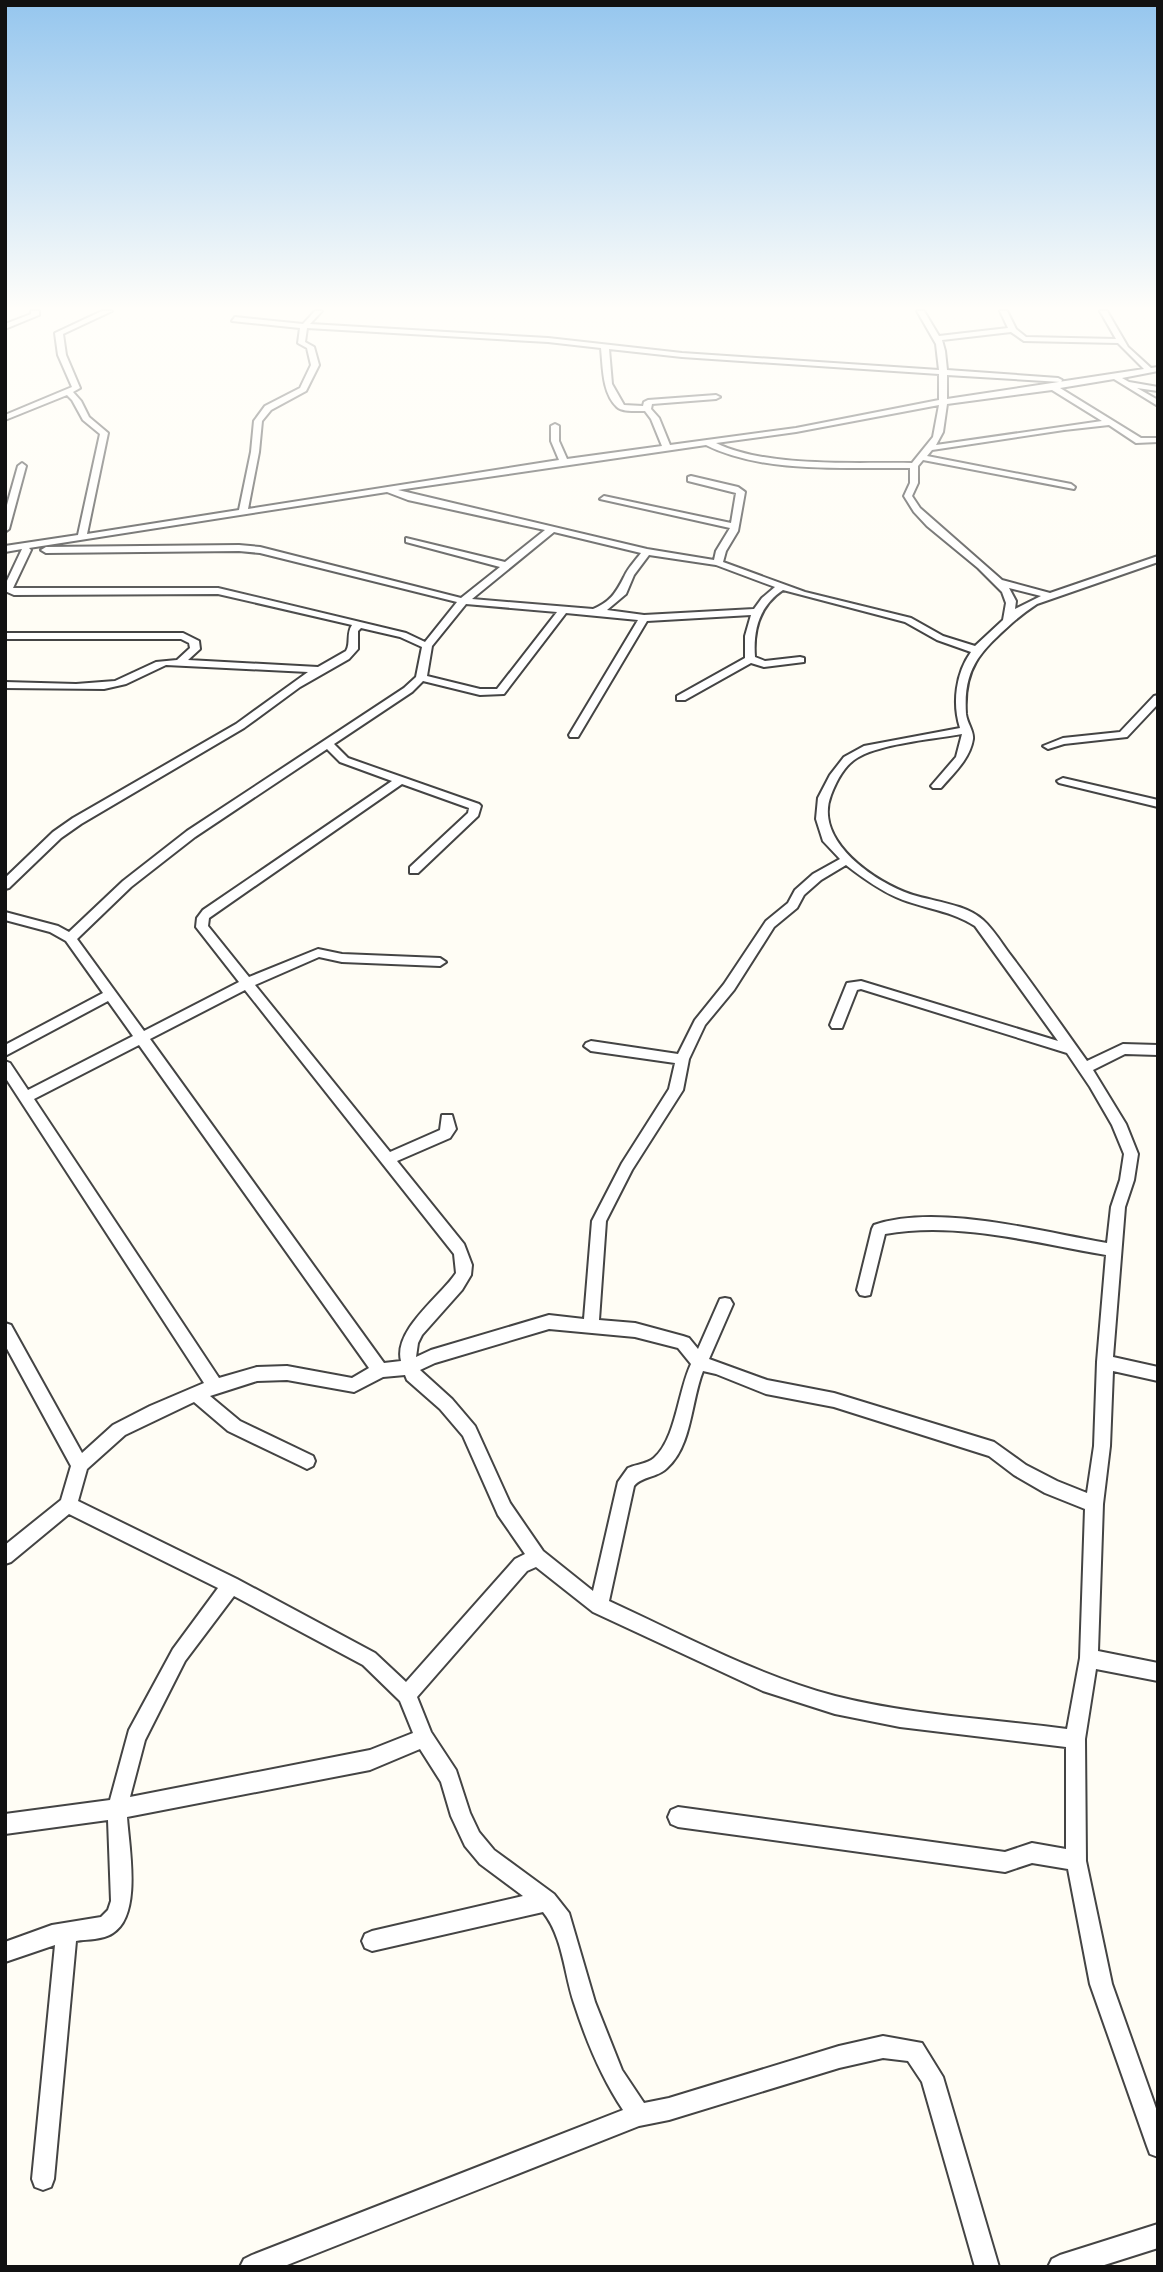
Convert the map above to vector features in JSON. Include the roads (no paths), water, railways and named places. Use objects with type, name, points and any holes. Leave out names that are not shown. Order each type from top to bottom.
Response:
[{"type":"street","points":[[82,537],[104,433],[90,424],[85,417]]},
{"type":"street","points":[[243,512],[260,417]]},
{"type":"street","points":[[655,417],[667,447]]},
{"type":"street","points":[[24,548],[564,461],[796,430],[864,417]]},
{"type":"street","points":[[708,442],[714,447],[772,459],[832,465],[914,466],[924,458],[939,434],[941,417]]},
{"type":"street","points":[[1100,417],[1139,440],[1158,440]]},
{"type":"street","points":[[930,448],[1109,423]]},
{"type":"street","points":[[555,426],[555,441],[564,461]]},
{"type":"street","points":[[924,458],[1071,487]]},
{"type":"street","points":[[5,529],[22,466]]},
{"type":"street","points":[[914,466],[915,483],[908,496],[923,518],[943,537],[1003,583],[1050,596]]},
{"type":"street","points":[[691,479],[740,490],[734,531],[718,556],[718,563]]},
{"type":"street","points":[[387,489],[408,497],[647,552],[718,563],[827,601],[908,620],[940,638],[976,650]]},
{"type":"street","points":[[604,499],[733,526]]},
{"type":"street","points":[[70,938],[127,884],[191,834],[408,690],[421,678],[427,646],[463,601],[551,530]]},
{"type":"street","points":[[409,540],[508,566]]},
{"type":"street","points":[[24,548],[7,592],[218,591],[403,635],[427,646]]},
{"type":"street","points":[[5,549],[249,549],[463,601],[594,611],[644,618],[756,612]]},
{"type":"street","points":[[594,611],[607,607],[623,592],[629,575],[647,552]]},
{"type":"street","points":[[937,786],[961,758],[968,737],[961,716],[963,678],[976,650],[1019,611],[1050,596],[1158,559]]},
{"type":"street","points":[[1003,583],[1012,600],[1008,622]]},
{"type":"street","points":[[750,659],[749,649],[756,612],[766,596],[783,586]]},
{"type":"street","points":[[421,678],[438,679],[459,688],[500,692],[564,609]]},
{"type":"street","points":[[574,736],[644,618]]},
{"type":"street","points":[[5,885],[57,835],[77,821],[240,726],[318,670],[350,654],[353,649],[353,631],[358,625]]},
{"type":"street","points":[[5,636],[183,636],[194,641],[195,649],[181,661]]},
{"type":"street","points":[[681,698],[750,659],[764,664],[800,660]]},
{"type":"street","points":[[5,685],[111,685],[130,681],[158,663],[181,661],[318,670]]},
{"type":"street","points":[[1048,746],[1063,741],[1123,735],[1158,698]]},
{"type":"street","points":[[966,730],[925,740],[889,743],[864,749],[848,760],[835,775],[824,798],[822,818],[829,841],[847,860],[875,881],[906,897],[964,913],[979,923],[1017,972],[1084,1069],[1119,1124],[1131,1154],[1127,1180],[1118,1206],[1105,1362],[1102,1446],[1094,1504],[1089,1658],[1075,1739],[1076,1861],[1101,1984],[1158,2146]]},
{"type":"street","points":[[328,744],[344,760],[470,803],[475,810],[414,870]]},
{"type":"street","points":[[401,780],[204,915],[202,927],[459,1248],[465,1262],[463,1275],[431,1312],[406,1349],[406,1358],[413,1375],[446,1404],[469,1431],[504,1509],[537,1557],[599,1606],[763,1682],[835,1705],[900,1718],[1075,1739]]},
{"type":"street","points":[[1063,781],[1158,804]]},
{"type":"street","points":[[591,1326],[599,1221],[627,1167],[677,1090],[682,1059],[700,1023],[729,987],[770,924],[793,905],[799,893],[817,877],[847,860]]},
{"type":"street","points":[[5,916],[54,929],[70,938],[380,1370]]},
{"type":"street","points":[[27,1097],[247,984],[318,953],[342,958],[440,962]]},
{"type":"street","points":[[837,1026],[852,986],[861,985],[1069,1049]]},
{"type":"street","points":[[6,1049],[109,995]]},
{"type":"street","points":[[591,1046],[682,1059]]},
{"type":"street","points":[[1084,1069],[1123,1049],[1158,1050]]},
{"type":"street","points":[[5,1066],[215,1386]]},
{"type":"street","points":[[387,1159],[445,1134],[450,1129],[447,1119]]},
{"type":"street","points":[[865,1290],[879,1228],[899,1223],[973,1228],[1116,1251]]},
{"type":"street","points":[[599,1606],[626,1482],[634,1473],[646,1473],[662,1464],[683,1423],[693,1376],[725,1304]]},
{"type":"street","points":[[5,1556],[68,1505],[80,1465],[119,1430],[196,1394],[257,1374],[287,1373],[354,1385],[380,1370],[411,1367],[431,1357],[549,1322],[635,1330],[683,1343],[700,1364],[717,1367],[765,1387],[834,1400],[994,1450],[1020,1470],[1051,1487],[1094,1504]]},
{"type":"street","points":[[5,1330],[80,1465]]},
{"type":"street","points":[[1105,1362],[1158,1374]]},
{"type":"street","points":[[196,1394],[234,1426],[307,1461]]},
{"type":"street","points":[[68,1505],[231,1585],[369,1659],[407,1695],[424,1738],[449,1777],[461,1816],[472,1839],[487,1857],[547,1901],[562,1920],[584,2002],[614,2077],[639,2115]]},
{"type":"street","points":[[407,1695],[521,1565],[537,1557]]},
{"type":"street","points":[[5,1952],[66,1933],[106,1926],[117,1916],[121,1901],[117,1810],[136,1737],[180,1655],[231,1585]]},
{"type":"street","points":[[1089,1658],[1158,1672]]},
{"type":"street","points":[[5,1824],[117,1810],[370,1760],[424,1738]]},
{"type":"street","points":[[678,1817],[1005,1862],[1032,1853],[1076,1861]]},
{"type":"street","points":[[372,1941],[547,1901]]},
{"type":"street","points":[[43,2179],[66,1933]]},
{"type":"street","points":[[252,2267],[639,2115],[668,2109],[839,2056],[883,2047],[914,2051],[932,2077],[987,2267]]},
{"type":"street","points":[[1060,2267],[1158,2236]]}]
